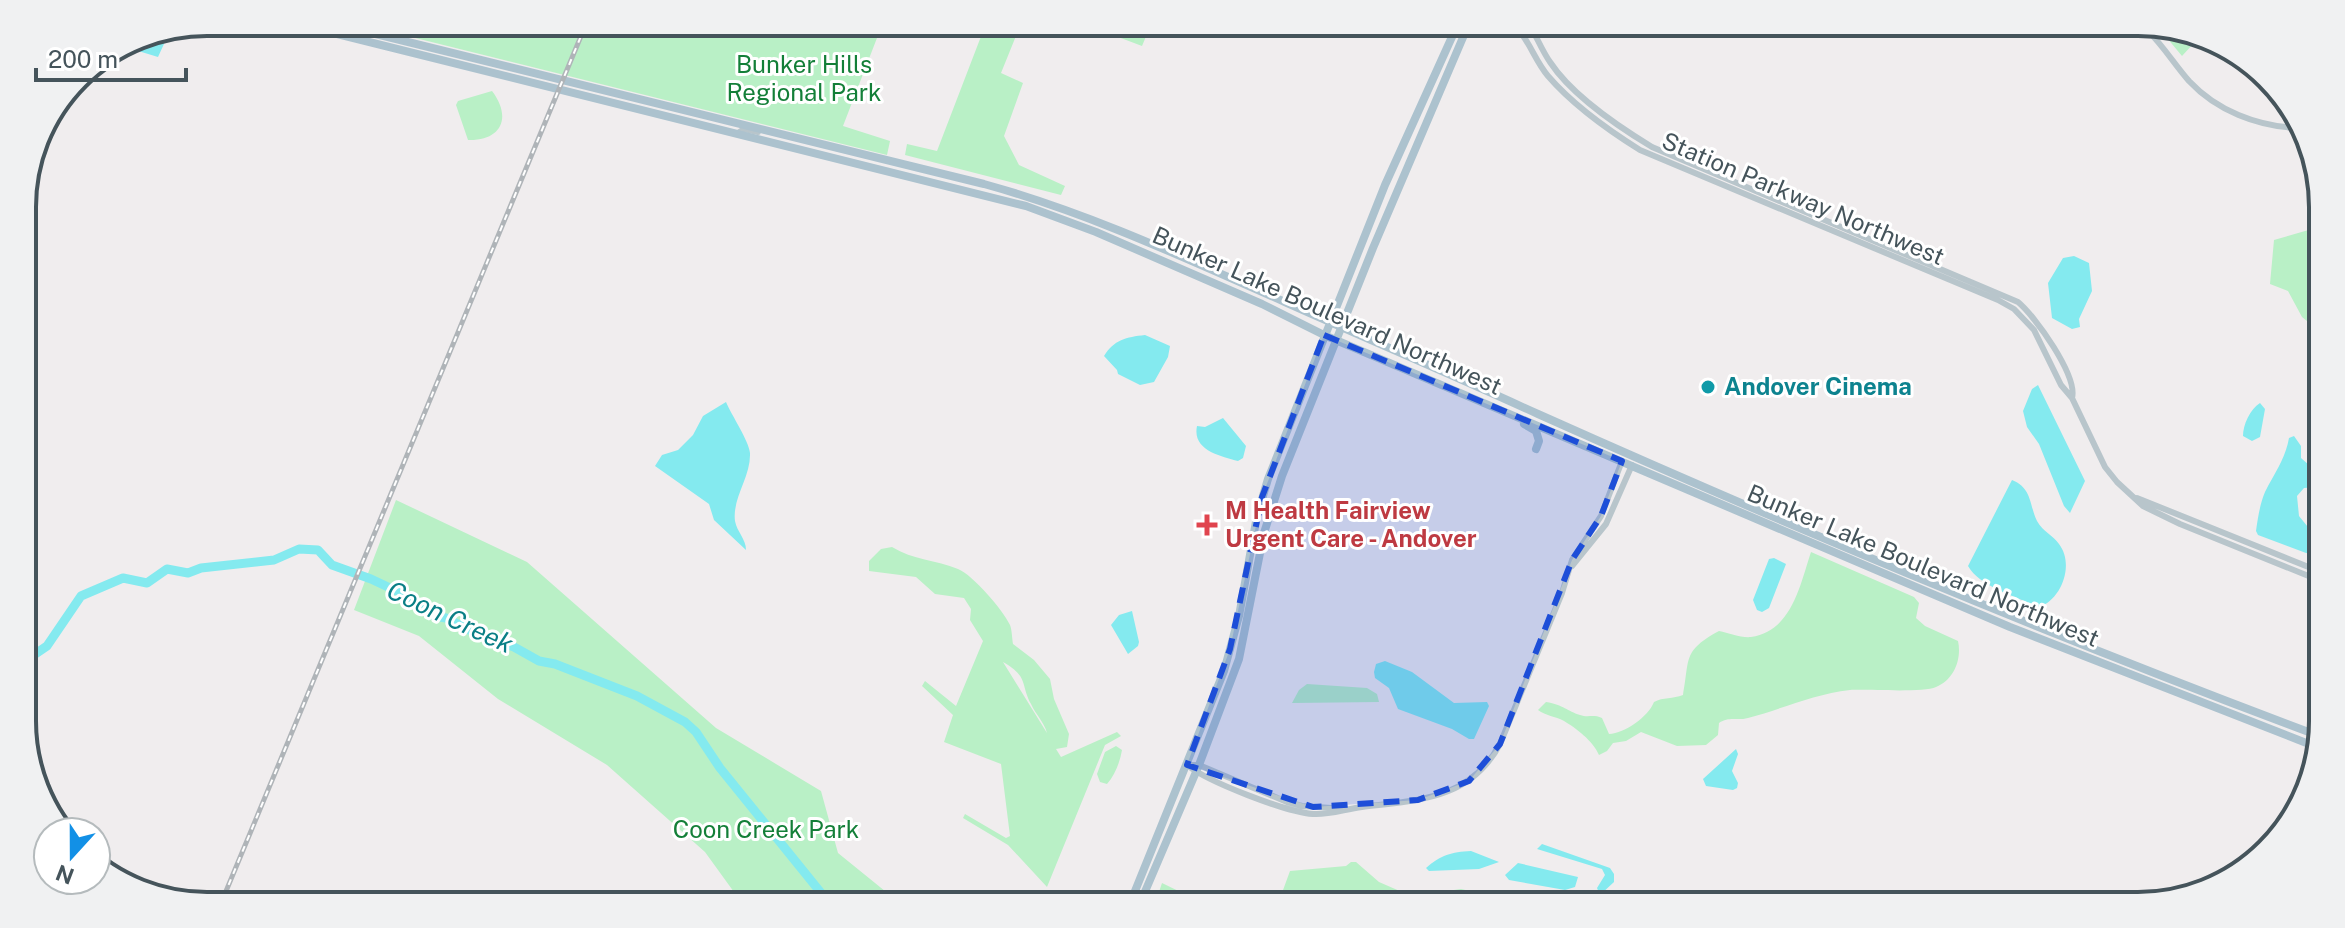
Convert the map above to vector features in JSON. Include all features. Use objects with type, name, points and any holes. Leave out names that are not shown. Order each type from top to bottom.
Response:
[{"type":"main road","name":"Bunker Lake Boulevard Northwest","points":[[346,36],[1004,200],[1057,216],[1262,304],[1324,335],[2010,627],[2307,743]]},
{"type":"main road","name":"Bunker Lake Boulevard Northwest","points":[[384,36],[984,184],[1074,212],[1939,585],[2065,638],[2309,732]]},
{"type":"main road","points":[[1135,892],[1230,649],[1262,497],[1394,165],[1452,36]]},
{"type":"main road","points":[[1145,892],[1199,770],[1239,659],[1269,514],[1373,248],[1464,36]]},
{"type":"main road","points":[[1493,406],[1536,431],[1539,441],[1536,449]]},
{"type":"street","name":"Station Parkway Northwest","points":[[1522,36],[1556,84],[1617,135],[1640,150],[2014,309],[2027,321],[2047,353],[2105,467],[2143,506],[2309,576]]},
{"type":"street","name":"Station Parkway Northwest","points":[[1536,36],[1563,78],[1632,135],[1652,147],[1989,287],[2018,302],[2037,322],[2072,385],[2072,398]]},
{"type":"street","points":[[2153,37],[2190,82],[2214,102],[2251,120],[2288,127]]},
{"type":"street","points":[[738,133],[744,129],[821,144]]},
{"type":"street","points":[[1986,295],[1989,287]]},
{"type":"street","points":[[1572,566],[1572,560],[1601,516],[1622,461]]},
{"type":"street","points":[[1187,765],[1287,802],[1346,809],[1438,796],[1469,781],[1488,764],[1500,744],[1572,566],[1606,524],[1632,465]]},
{"type":"street","name":"Station Parkway Northwest","points":[[2136,498],[2309,567]]},
{"type":"highlighted area","points":[[1324,335],[1622,461],[1601,516],[1572,560],[1500,744],[1469,781],[1418,800],[1313,807],[1187,765],[1230,649],[1262,497]]},
{"type":"green space","name":"Bunker Hills Regional Park","points":[[407,36],[878,36],[843,126],[890,141],[887,155]]},
{"type":"green space","name":"Bunker Hills Regional Park","points":[[981,36],[1016,36],[1001,73],[1023,83],[1004,136],[1019,165],[1065,186],[1061,195],[905,155],[907,144],[937,151]]},
{"type":"green space","points":[[1116,36],[1146,36],[1142,46]]},
{"type":"green space","points":[[2167,38],[2192,45],[2182,56]]},
{"type":"green space","points":[[492,91],[501,110],[500,126],[489,136],[468,140],[456,105],[458,101]]},
{"type":"green space","points":[[2309,230],[2309,323],[2302,317],[2288,291],[2270,284],[2274,240]]},
{"type":"green space","name":"Coon Creek Park","points":[[396,500],[527,562],[716,728],[821,791],[838,853],[886,892],[734,892],[705,852],[607,765],[498,699],[419,636],[354,610]]},
{"type":"green space","points":[[892,547],[908,555],[958,569],[987,594],[1010,625],[1013,644],[1034,660],[1050,679],[1054,699],[1069,734],[1067,747],[1056,749],[1061,757],[1117,732],[1121,736],[1105,745],[1047,887],[1008,845],[963,818],[965,814],[1006,838],[1010,836],[1001,764],[944,742],[953,715],[922,686],[925,681],[956,706],[983,641],[970,620],[971,609],[964,598],[935,594],[916,577],[869,571],[869,561],[881,549]],"holes":[[[1003,662],[1020,676],[1047,733]]]},
{"type":"green space","points":[[1811,552],[1914,597],[1919,603],[1916,618],[1925,626],[1958,641],[1958,662],[1948,679],[1929,689],[1837,692],[1748,718],[1726,720],[1719,723],[1718,735],[1706,745],[1677,746],[1641,732],[1626,741],[1613,743],[1599,755],[1574,727],[1538,710],[1546,702],[1583,716],[1602,718],[1609,734],[1629,727],[1647,713],[1654,702],[1683,695],[1690,657],[1707,638],[1719,631],[1751,637],[1776,626],[1792,605]]},
{"type":"green space","points":[[1307,684],[1367,688],[1377,694],[1379,702],[1292,703],[1299,690]]},
{"type":"green space","points":[[1116,746],[1122,750],[1117,768],[1107,784],[1100,782],[1097,774],[1105,752]]},
{"type":"green space","points":[[1356,862],[1379,882],[1402,892],[1282,892],[1290,871],[1346,866]]},
{"type":"green space","points":[[1162,883],[1180,892],[1159,892]]},
{"type":"green space","points":[[1461,889],[1475,892],[1439,892]]},
{"type":"water","points":[[165,41],[158,57],[138,51]]},
{"type":"water","points":[[2074,256],[2089,263],[2092,291],[2079,319],[2080,327],[2072,329],[2052,318],[2048,283],[2063,258]]},
{"type":"water","points":[[1145,335],[1170,346],[1168,357],[1154,382],[1140,385],[1118,374],[1104,356],[1121,340]]},
{"type":"water","points":[[2038,385],[2085,481],[2070,513],[2064,506],[2039,444],[2027,427],[2023,411],[2032,389]]},
{"type":"water","points":[[726,402],[750,453],[748,471],[735,512],[736,525],[746,550],[714,520],[709,504],[655,466],[662,455],[678,450],[693,435],[703,416]]},
{"type":"water","points":[[2260,403],[2265,409],[2260,437],[2252,441],[2243,436],[2244,427],[2250,413]]},
{"type":"water","points":[[1223,418],[1246,446],[1243,458],[1238,461],[1209,451],[1199,441],[1197,426],[1205,427]]},
{"type":"water","points":[[2294,436],[2301,446],[2301,458],[2309,465],[2309,488],[2304,488],[2297,496],[2299,516],[2309,528],[2309,553],[2258,535],[2256,531],[2260,506],[2289,438]]},
{"type":"water","points":[[2012,480],[2027,492],[2037,521],[2064,552],[2066,571],[2059,590],[2039,607],[1990,586],[1968,566]]},
{"type":"water","points":[[1769,559],[1786,564],[1769,608],[1762,612],[1757,610],[1753,600]]},
{"type":"water","points":[[1132,611],[1139,642],[1128,654],[1111,625],[1119,615]]},
{"type":"water","points":[[1385,661],[1412,672],[1454,703],[1487,702],[1489,706],[1474,739],[1398,709],[1389,688],[1375,678],[1376,664]]},
{"type":"water","points":[[1736,749],[1738,754],[1732,771],[1737,788],[1706,786],[1703,779]]},
{"type":"water","points":[[1542,844],[1610,868],[1614,882],[1603,892],[1599,892],[1597,888],[1605,875],[1602,869],[1537,849]]},
{"type":"water","points":[[1471,851],[1499,862],[1479,869],[1429,871],[1426,868],[1447,855]]},
{"type":"water","points":[[1518,863],[1578,877],[1575,887],[1565,890],[1509,880],[1505,875]]},
{"type":"waterway","name":"Coon Creek","points":[[36,654],[47,646],[81,596],[123,578],[147,583],[167,569],[188,573],[201,568],[274,560],[299,549],[318,550],[332,565],[405,595],[434,616],[446,618],[479,635],[514,647],[539,661],[555,664],[637,696],[685,722],[820,892]]},
{"type":"railway","points":[[226,892],[581,36]]},
{"type":"place","name":"Andover Cinema","points":[[1708,387]]},
{"type":"place","name":"M Health Fairview Urgent Care - Andover","points":[[1207,525]]}]
